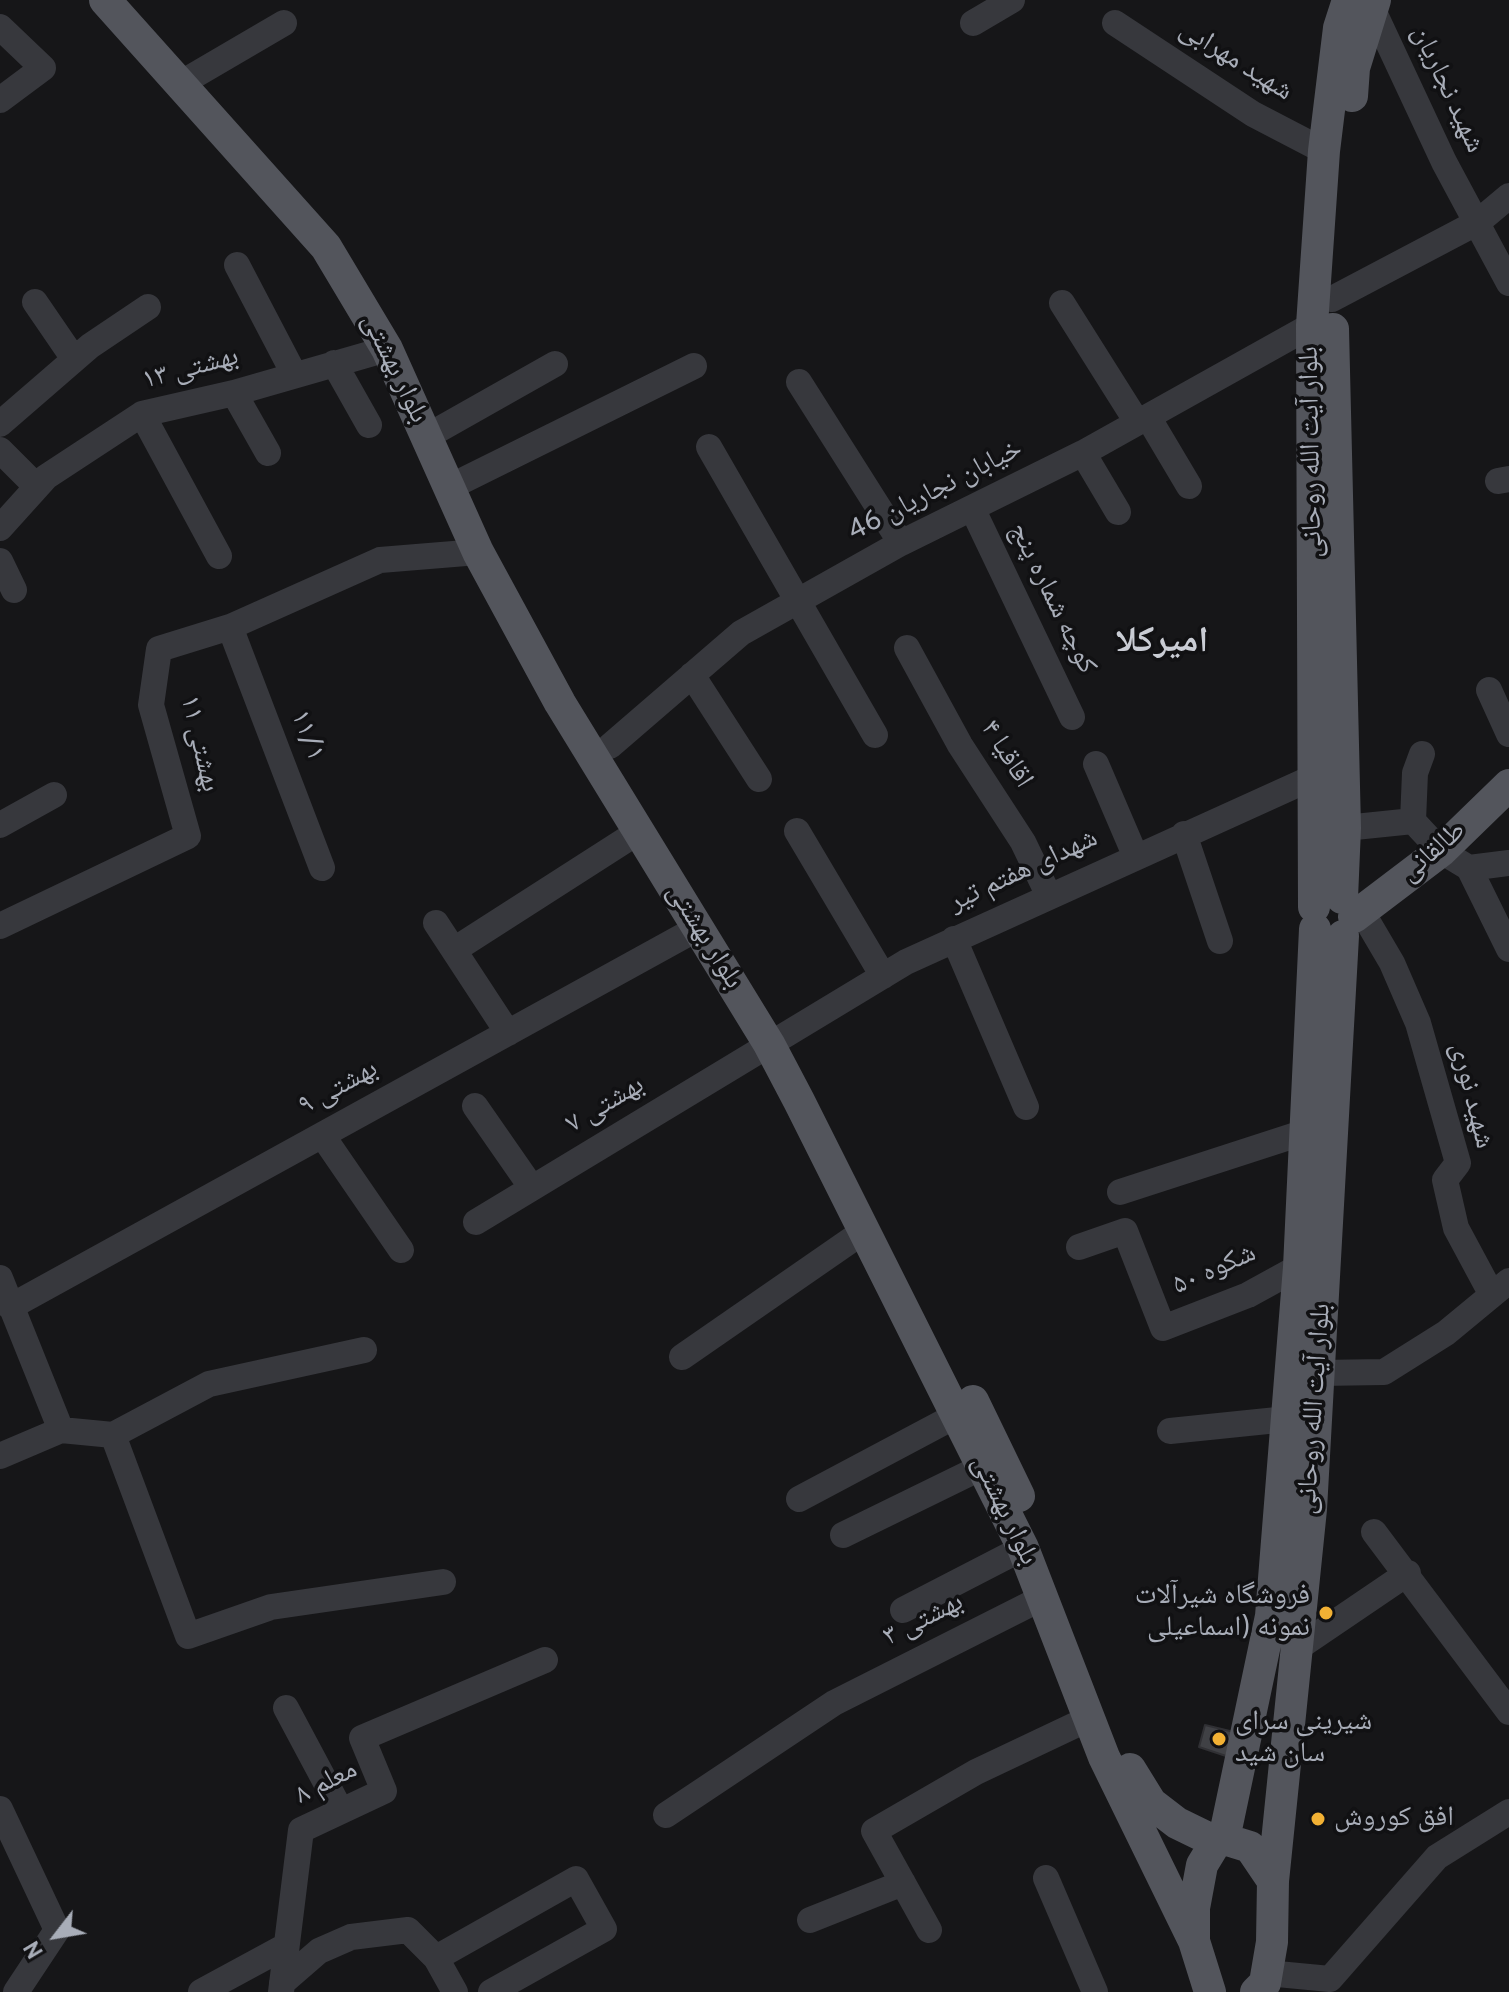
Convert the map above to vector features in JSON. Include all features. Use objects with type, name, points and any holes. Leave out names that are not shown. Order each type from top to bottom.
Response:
[{"type":"main road","name":"بلوار بهشتی","points":[[105,0],[326,247],[387,349],[478,552],[560,703],[602,752],[778,1040],[908,1297],[957,1415],[1044,1597],[1126,1761],[1151,1803],[1177,1823],[1220,1841],[1250,1847],[1273,1881]]},
{"type":"main road","name":"بلوار بهشتی","points":[[121,0],[190,78],[321,213],[403,345],[464,480],[563,669],[638,832],[698,928],[778,1040],[864,1231],[908,1297],[1000,1452],[1048,1564],[1090,1718],[1104,1757],[1194,1941]]},
{"type":"main road","name":"بلوار آیت الله روحانی","points":[[1194,1941],[1194,1908],[1202,1865],[1220,1841],[1271,1616],[1299,1267],[1305,1132],[1338,916],[1316,776],[1312,325],[1324,151],[1339,28],[1365,3]]},
{"type":"main road","name":"بلوار آیت الله روحانی","points":[[1263,1985],[1311,1509],[1319,1373],[1338,916],[1345,828],[1332,299],[1354,68],[1365,3]]},
{"type":"main road","name":"طالقانی","points":[[1338,916],[1441,851],[1509,785]]},
{"type":"main road","points":[[1194,1941],[1208,1991]]},
{"type":"street","points":[[973,23],[1012,0]]},
{"type":"street","name":"شهید نجاریان","points":[[1365,3],[1444,162],[1509,283]]},
{"type":"street","points":[[190,78],[284,23]]},
{"type":"street","name":"شهید مهرابی","points":[[1115,23],[1253,114],[1324,151]]},
{"type":"street","points":[[0,27],[43,68],[0,100]]},
{"type":"street","points":[[1332,299],[1478,222],[1509,196]]},
{"type":"street","points":[[237,265],[294,374]]},
{"type":"street","points":[[35,302],[74,359]]},
{"type":"street","points":[[1062,303],[1189,486]]},
{"type":"street","points":[[0,424],[74,359],[148,307]]},
{"type":"street","name":"خیابان نجاریان 46","points":[[602,752],[741,633],[901,543],[1083,453],[1312,325]]},
{"type":"street","name":"بهشتی ۱۳","points":[[0,528],[35,485],[142,414],[234,393],[387,349]]},
{"type":"street","points":[[334,363],[369,425]]},
{"type":"street","points":[[440,429],[555,364]]},
{"type":"street","points":[[464,480],[694,366]]},
{"type":"street","points":[[799,382],[901,543]]},
{"type":"street","points":[[234,393],[268,453]]},
{"type":"street","points":[[142,414],[219,556]]},
{"type":"street","points":[[709,447],[875,735]]},
{"type":"street","points":[[0,450],[35,485]]},
{"type":"street","points":[[1083,453],[1118,512]]},
{"type":"street","name":"کوچه شماره پنج","points":[[973,510],[1072,717]]},
{"type":"street","name":"بهشتی ۱۱","points":[[0,926],[188,836],[151,705],[159,649],[230,627],[380,560],[478,552]]},
{"type":"street","points":[[0,561],[14,590]]},
{"type":"street","name":"۱۱/۱","points":[[230,627],[322,868]]},
{"type":"street","name":"اقاقیا ۴","points":[[907,648],[960,745],[1023,842],[1049,896]]},
{"type":"street","points":[[692,675],[759,779]]},
{"type":"street","points":[[1489,690],[1509,734]]},
{"type":"street","points":[[1422,754],[1415,773],[1413,821],[1441,851],[1469,868],[1509,949]]},
{"type":"street","points":[[1096,764],[1135,855]]},
{"type":"street","name":"شهدای هفتم تیر","points":[[778,1040],[883,976],[954,939],[1316,776]]},
{"type":"street","points":[[0,825],[54,795]]},
{"type":"street","points":[[1345,828],[1413,821]]},
{"type":"street","points":[[797,831],[883,976]]},
{"type":"street","points":[[454,950],[638,832]]},
{"type":"street","points":[[1184,834],[1220,941]]},
{"type":"street","points":[[1469,868],[1509,863]]},
{"type":"street","name":"شهید نوری","points":[[1338,916],[1392,963],[1418,1023],[1458,1163],[1445,1180],[1456,1228],[1501,1288]]},
{"type":"street","points":[[436,923],[508,1033]]},
{"type":"street","name":"بهشتی ۹","points":[[10,1307],[698,928]]},
{"type":"street","points":[[954,939],[1026,1107]]},
{"type":"street","name":"بهشتی ۷","points":[[476,1222],[778,1040]]},
{"type":"street","points":[[475,1106],[532,1188]]},
{"type":"street","points":[[1120,1192],[1305,1132]]},
{"type":"street","points":[[322,1135],[401,1250]]},
{"type":"street","points":[[682,1357],[864,1231]]},
{"type":"street","name":"شکوه ۵۰","points":[[1079,1247],[1125,1231],[1163,1328],[1248,1295],[1299,1267]]},
{"type":"street","points":[[0,1278],[61,1430]]},
{"type":"street","points":[[1319,1373],[1384,1372],[1446,1333],[1501,1288]]},
{"type":"street","points":[[0,1456],[61,1430],[113,1435],[209,1384],[364,1350]]},
{"type":"street","points":[[799,1499],[957,1415]]},
{"type":"street","points":[[1170,1431],[1287,1419]]},
{"type":"street","points":[[113,1435],[188,1636],[271,1607],[443,1582]]},
{"type":"street","points":[[843,1535],[982,1467]]},
{"type":"street","points":[[1374,1532],[1408,1573],[1509,1712]]},
{"type":"street","points":[[903,1610],[1023,1548]]},
{"type":"street","points":[[1296,1649],[1408,1573]]},
{"type":"street","name":"بهشتی ۳","points":[[666,1815],[834,1703],[1044,1597]]},
{"type":"street","name":"معلم ۸","points":[[281,1988],[301,1830],[384,1791],[362,1738],[545,1660]]},
{"type":"street","points":[[286,1708],[341,1811]]},
{"type":"street","points":[[929,1930],[874,1831],[976,1772],[1090,1718]]},
{"type":"street","points":[[0,1809],[57,1930],[16,1992]]},
{"type":"street","points":[[1263,1985],[1330,1979],[1437,1857],[1509,1812]]},
{"type":"street","points":[[1046,1878],[1095,1992]]},
{"type":"street","points":[[436,1958],[576,1879],[604,1929],[491,1992]]},
{"type":"street","points":[[810,1920],[903,1883]]},
{"type":"street","points":[[281,1988],[319,1951],[351,1937],[408,1930],[436,1958],[455,1992]]},
{"type":"street","points":[[201,1992],[284,1947]]},
{"type":"building","points":[[1205,1725],[1234,1732],[1226,1756],[1199,1747]]},
{"type":"place","name":"فروشگاه شیرآلات نمونه (اسماعیلی","points":[[1326,1613]]},
{"type":"place","name":"شیرینی سرای سان شید","points":[[1219,1739]]},
{"type":"place","name":"افق کوروش","points":[[1318,1819]]},
{"type":"district","name":"امیرکلا","points":[[1162,644]]}]
